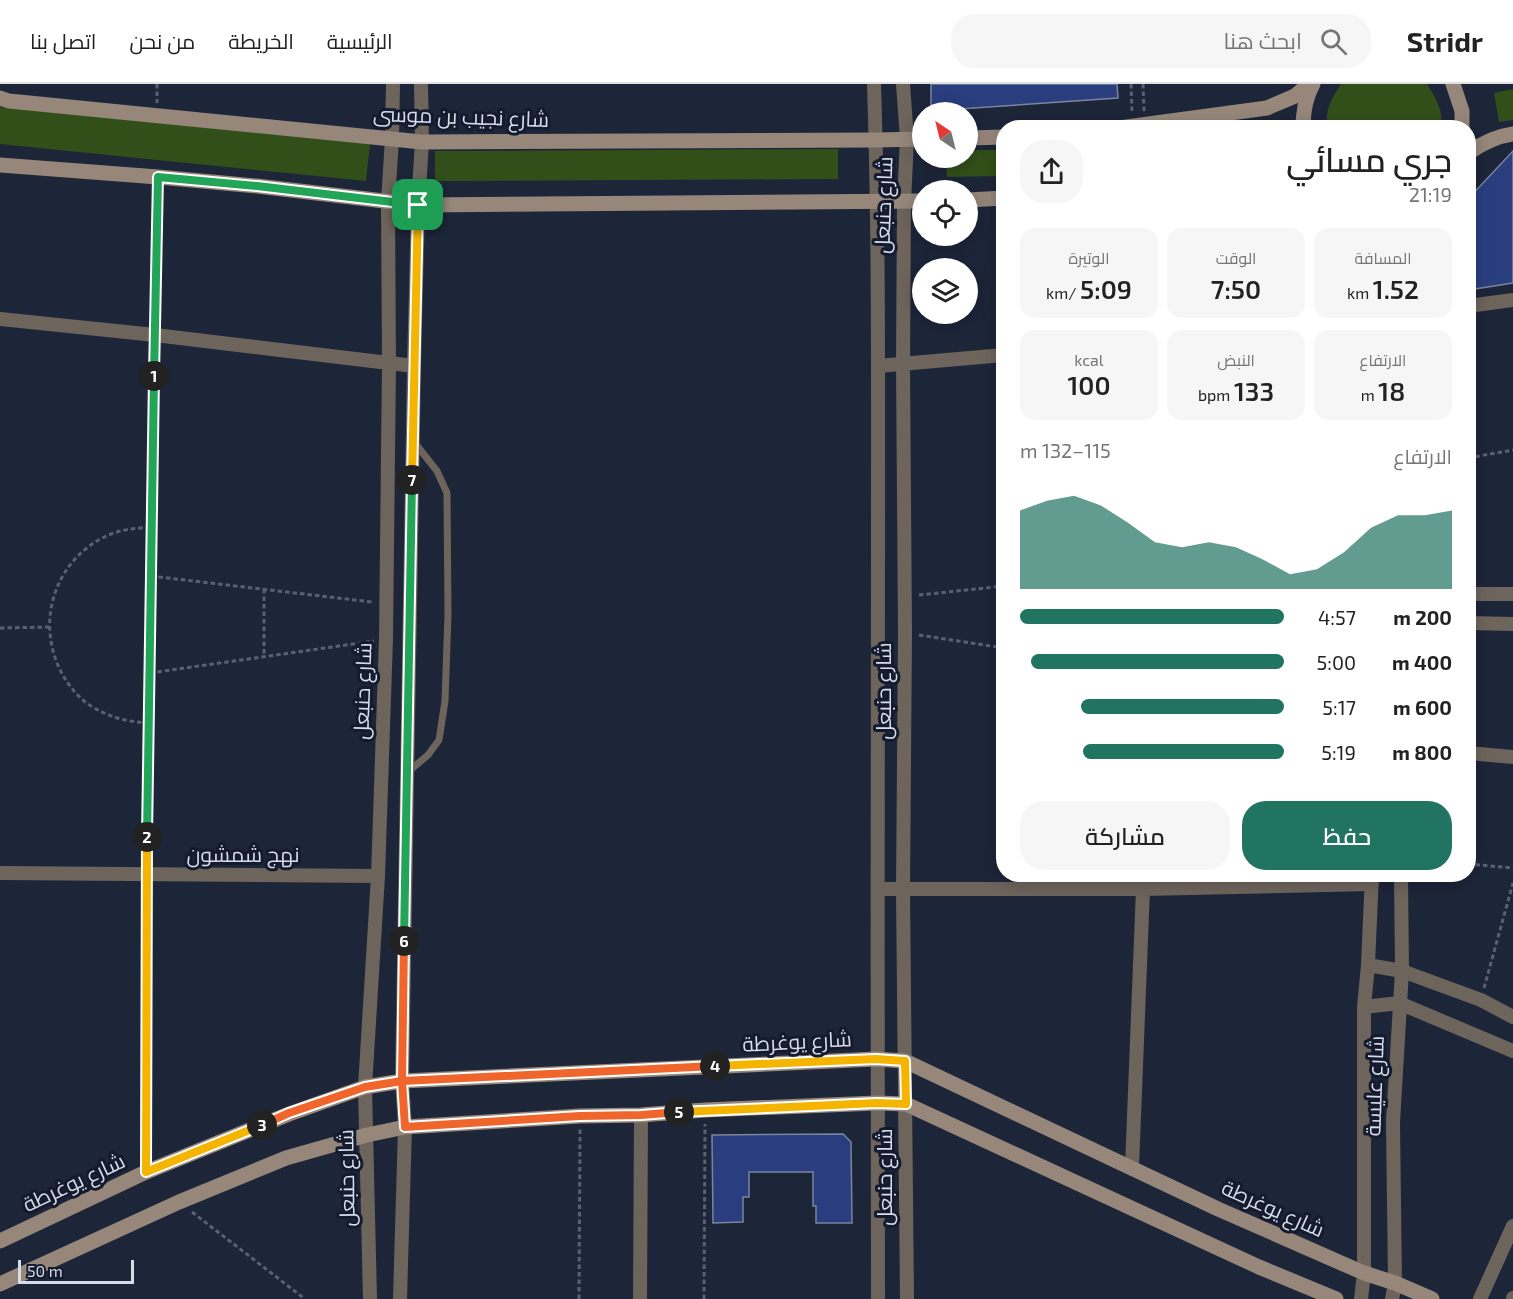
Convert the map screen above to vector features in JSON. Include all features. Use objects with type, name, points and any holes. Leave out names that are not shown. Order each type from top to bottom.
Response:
[{"type":"street","name":"شارع حنبعل","points":[[370,1299],[365,1087],[378,876],[386,639],[388,202],[393,84]]},
{"type":"street","points":[[400,1299],[405,1127],[402,1081],[412,440],[418,205],[422,141],[421,84]]},
{"type":"street","name":"شارع حنبعل","points":[[874,84],[878,366],[876,1059],[878,1299]]},
{"type":"street","name":"شارع حنبعل","points":[[903,84],[912,125]]},
{"type":"street","points":[[1177,120],[1267,108],[1295,96],[1309,84]]},
{"type":"street","points":[[1303,120],[1303,112],[1313,84]]},
{"type":"street","points":[[1453,84],[1462,111],[1462,120]]},
{"type":"street","name":"شارع نجيب بن موسى","points":[[0,98],[31,104],[422,141],[912,139]]},
{"type":"street","points":[[1476,147],[1513,134]]},
{"type":"street","points":[[978,138],[996,137]]},
{"type":"street","name":"شارع حنبعل","points":[[906,1299],[903,365],[904,202],[912,156]]},
{"type":"street","points":[[0,165],[257,186],[418,205],[912,202]]},
{"type":"street","points":[[978,199],[996,198]]},
{"type":"street","points":[[1476,305],[1513,300]]},
{"type":"street","points":[[0,319],[414,366]]},
{"type":"street","points":[[878,366],[996,357]]},
{"type":"street","points":[[1476,594],[1513,594]]},
{"type":"street","points":[[1476,623],[1513,624]]},
{"type":"street","points":[[1476,754],[1513,757]]},
{"type":"street","name":"نهج شمشون","points":[[0,873],[378,876]]},
{"type":"street","points":[[878,890],[1143,889],[1303,882]]},
{"type":"street","name":"شارع عليسة","points":[[1361,1299],[1364,1274],[1364,1007],[1372,882]]},
{"type":"street","name":"شارع عليسة","points":[[1394,1291],[1393,1122],[1402,971],[1401,882]]},
{"type":"street","points":[[1132,1167],[1143,889]]},
{"type":"street","points":[[1368,965],[1402,971],[1481,1000],[1513,1017]]},
{"type":"street","points":[[1364,1007],[1399,1003],[1513,1051]]},
{"type":"street","name":"شارع يوغرطة","points":[[0,1241],[146,1172],[289,1113],[365,1087],[402,1081],[876,1059],[905,1061],[1218,1209],[1364,1274],[1394,1291],[1432,1299]]},
{"type":"street","points":[[0,1284],[179,1202],[286,1158],[367,1135],[405,1127],[580,1116],[877,1103],[906,1104],[1259,1267],[1336,1299]]},
{"type":"street","points":[[640,1299],[641,1115]]},
{"type":"street","points":[[1480,1299],[1513,1226]]},
{"type":"lane","points":[[407,772],[428,755],[439,740],[445,701],[448,615],[447,494],[437,471],[412,440]]},
{"type":"path","points":[[1131,84],[1132,120]]},
{"type":"path","points":[[1134,120],[1143,84]]},
{"type":"path","points":[[146,1172],[147,875],[158,177]]},
{"type":"path","points":[[1476,457],[1513,450]]},
{"type":"path","points":[[149,723],[130,722],[107,715],[86,703],[69,686],[57,665],[51,648],[49,627],[51,603],[61,579],[73,561],[93,544],[110,535],[130,529],[152,527]]},
{"type":"path","points":[[151,576],[386,603]]},
{"type":"path","points":[[905,596],[996,587]]},
{"type":"path","points":[[264,589],[264,657]]},
{"type":"path","points":[[0,628],[49,627]]},
{"type":"path","points":[[905,633],[996,647]]},
{"type":"path","points":[[150,673],[386,639]]},
{"type":"path","points":[[1476,865],[1513,868]]},
{"type":"path","points":[[1481,1000],[1513,883]]},
{"type":"path","points":[[704,1299],[705,1110]]},
{"type":"path","points":[[579,1299],[580,1116]]},
{"type":"path","points":[[179,1202],[305,1299]]},
{"type":"green space","points":[[1341,84],[1427,84],[1436,99],[1442,120],[1327,120],[1332,99]]},
{"type":"green space","points":[[1513,89],[1513,120],[1499,122],[1494,93]]},
{"type":"green space","points":[[0,107],[370,144],[366,181],[0,144]]},
{"type":"green space","points":[[838,149],[838,179],[435,181],[435,151]]},
{"type":"green space","points":[[978,150],[996,150],[996,176],[947,177],[947,168],[978,168]]},
{"type":"building","points":[[931,84],[1117,84],[1118,98],[978,108],[978,102],[931,102]]},
{"type":"building","points":[[1513,151],[1513,283],[1476,289],[1476,190]]},
{"type":"building","points":[[843,1134],[851,1142],[852,1223],[816,1223],[816,1206],[813,1206],[813,1172],[749,1172],[749,1197],[743,1197],[743,1222],[713,1223],[712,1135]]},
{"type":"route","points":[[418,205],[158,177],[147,875],[146,1172],[289,1113],[365,1087],[402,1081],[876,1059],[905,1061],[906,1104],[877,1103],[705,1110],[405,1127],[402,1081],[418,205]]}]
